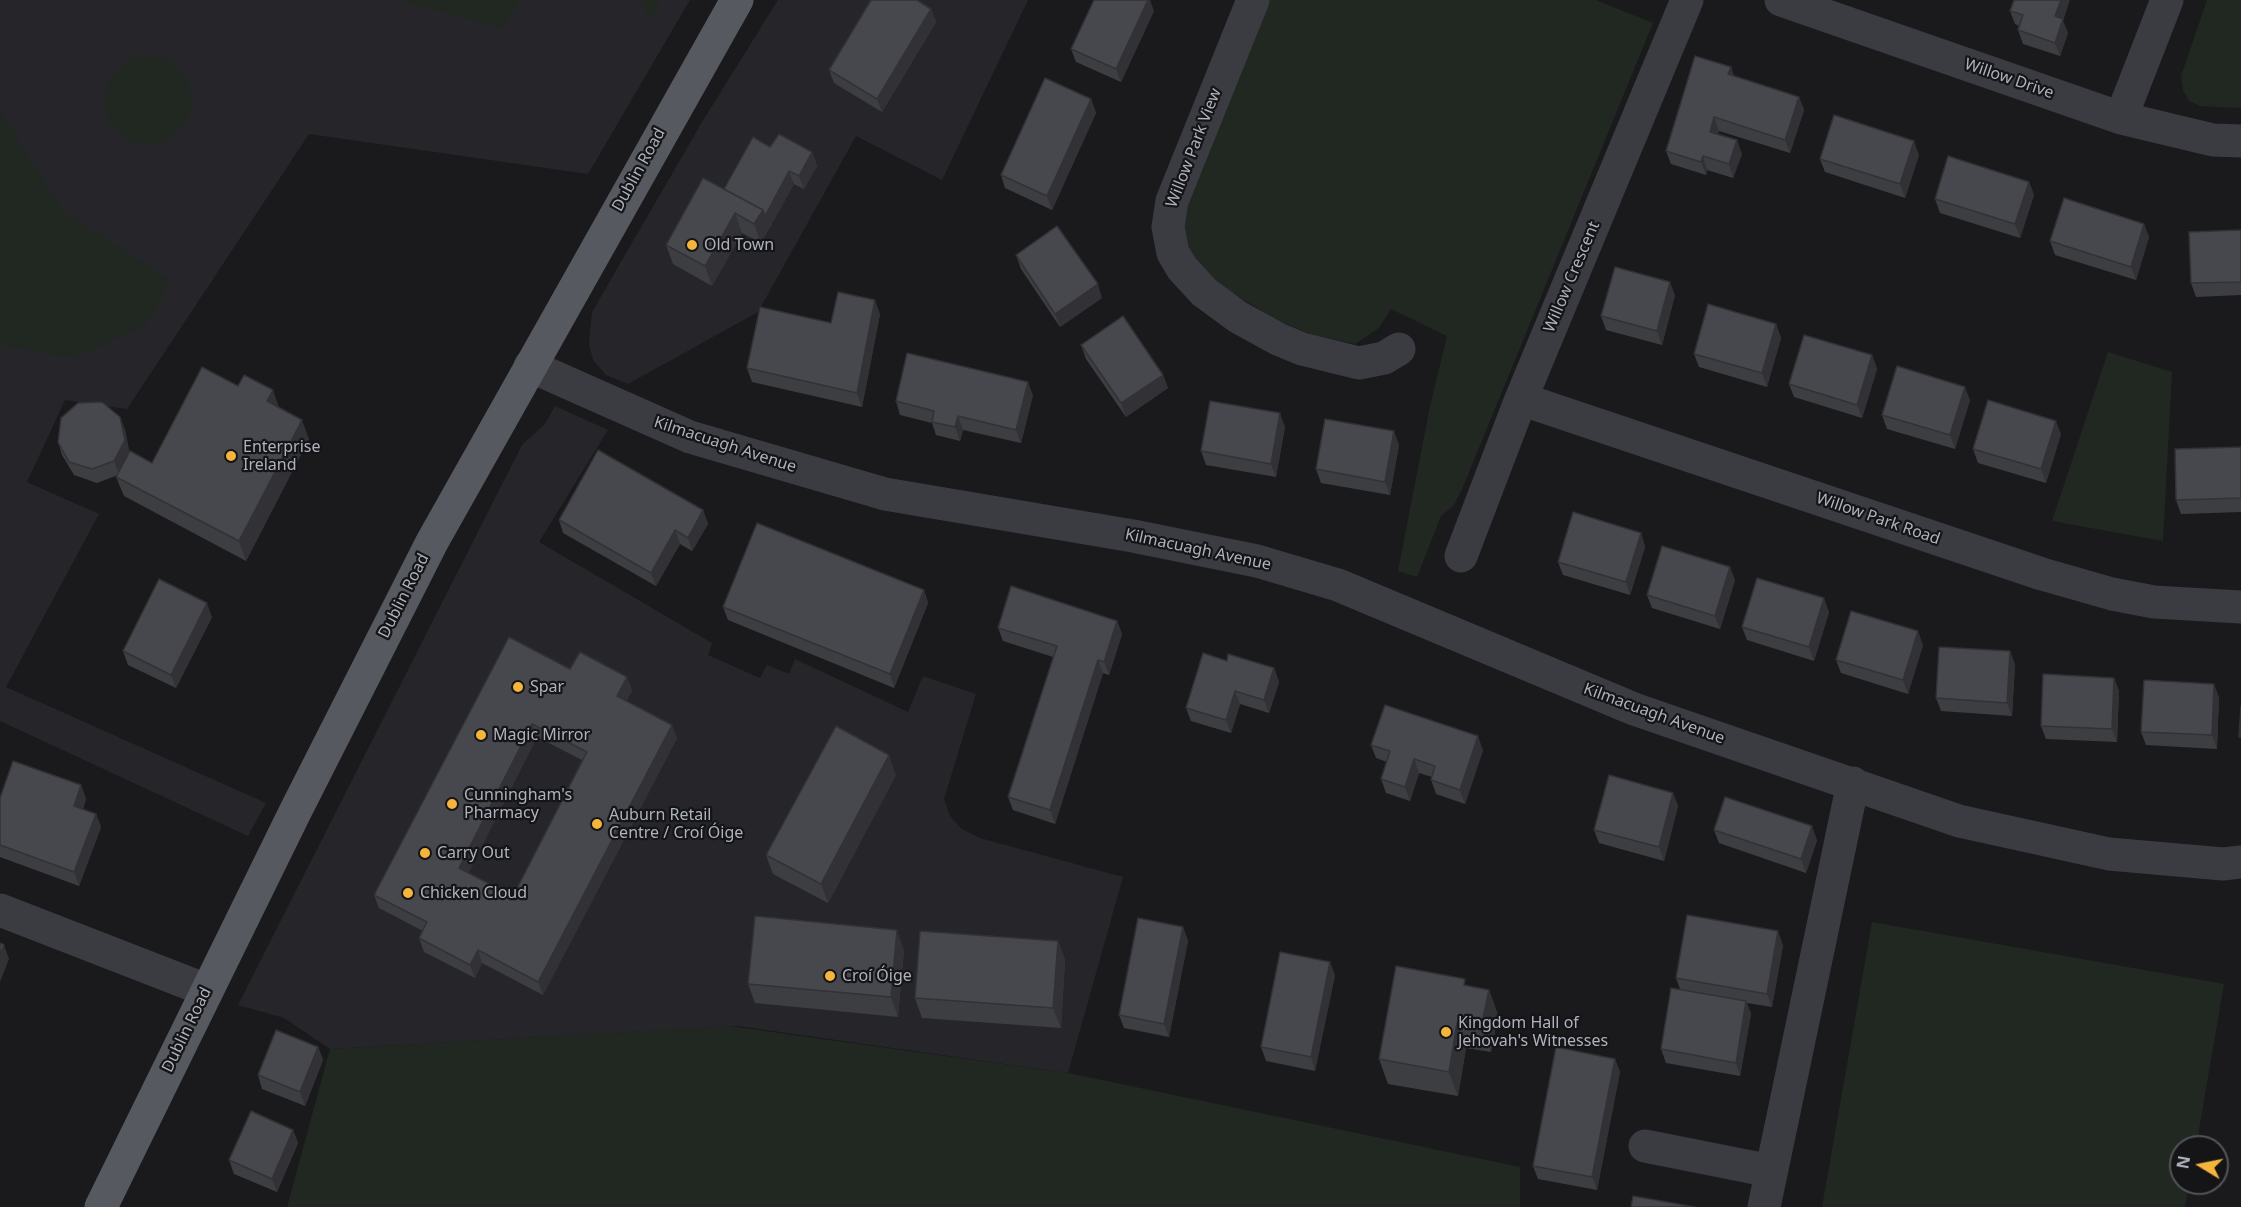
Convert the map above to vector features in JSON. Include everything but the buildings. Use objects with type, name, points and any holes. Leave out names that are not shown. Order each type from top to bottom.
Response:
[{"type":"main road","name":"Dublin Road","points":[[101,1207],[206,990],[432,542],[737,0]]},
{"type":"street","name":"Willow Park View","points":[[1253,0],[1172,201],[1168,227],[1173,253],[1182,268],[1204,292],[1238,317],[1278,339],[1302,349],[1359,363],[1384,358],[1399,349]]},
{"type":"street","name":"Willow Crescent","points":[[1461,556],[1521,399],[1687,0]]},
{"type":"street","name":"Willow Drive","points":[[1781,0],[2121,118],[2213,140],[2241,141]]},
{"type":"street","points":[[2121,118],[2167,0]]},
{"type":"street","name":"Kilmacuagh Avenue","points":[[530,366],[660,426],[690,437],[885,494],[1133,536],[1257,561],[1338,585],[1634,709],[1959,820],[2109,854],[2223,864],[2241,862]]},
{"type":"street","name":"Willow Park Road","points":[[1521,399],[2042,574],[2112,594],[2154,602],[2241,607]]},
{"type":"street","points":[[1764,1207],[1853,783]]},
{"type":"street","points":[[0,910],[206,990]]},
{"type":"street","points":[[1645,1146],[1771,1171]]},
{"type":"shaded area","points":[[0,0],[690,0],[588,174],[309,134],[127,409],[65,400],[27,482],[99,514],[6,687],[266,803],[248,836],[0,721]]},
{"type":"shaded area","points":[[408,0],[519,0],[503,28],[407,3]]},
{"type":"shaded area","points":[[641,0],[662,0],[648,22]]},
{"type":"shaded area","points":[[778,0],[1028,0],[942,180],[856,136],[758,312],[628,384],[606,375],[593,360],[589,344],[592,312],[702,122]]},
{"type":"shaded area","points":[[1269,0],[1596,0],[1653,23],[1463,487],[1454,505],[1441,516],[1417,577],[1398,571],[1430,406],[1447,336],[1391,309],[1379,328],[1355,344],[1313,335],[1277,320],[1216,283],[1191,254],[1184,231],[1186,211],[1196,175]]},
{"type":"shaded area","points":[[2207,0],[2241,0],[2241,108],[2200,106],[2189,101],[2183,90],[2181,76]]},
{"type":"shaded area","points":[[139,56],[157,56],[173,63],[185,75],[192,91],[192,109],[185,125],[173,137],[157,144],[139,144],[123,137],[111,125],[104,109],[104,91],[111,75],[123,63]]},
{"type":"shaded area","points":[[0,111],[64,212],[170,280],[148,324],[74,358],[0,345]]},
{"type":"shaded area","points":[[2108,352],[2172,372],[2163,541],[2052,521]]},
{"type":"shaded area","points":[[555,406],[608,430],[539,542],[712,643],[708,655],[760,678],[767,665],[789,674],[795,659],[908,712],[923,676],[976,694],[944,799],[950,816],[962,829],[980,838],[1123,877],[1068,1073],[738,1026],[330,1049],[284,1018],[238,1005],[522,445],[545,424]]},
{"type":"shaded area","points":[[1872,922],[2224,984],[2198,1135],[2169,1135],[2169,1195],[2187,1195],[2185,1207],[1822,1207]]},
{"type":"shaded area","points":[[729,1026],[1068,1073],[1520,1167],[1520,1207],[287,1207],[330,1049]]},
{"type":"place","name":"Old Town","points":[[692,245]]},
{"type":"place","name":"Enterprise Ireland","points":[[231,456]]},
{"type":"place","name":"Spar","points":[[518,687]]},
{"type":"place","name":"Magic Mirror","points":[[481,735]]},
{"type":"place","name":"Cunningham's Pharmacy","points":[[452,804]]},
{"type":"place","name":"Auburn Retail Centre / Croí Óige","points":[[597,824]]},
{"type":"place","name":"Carry Out","points":[[425,853]]},
{"type":"place","name":"Chicken Cloud","points":[[408,893]]},
{"type":"place","name":"Croí Óige","points":[[830,976]]},
{"type":"place","name":"Kingdom Hall of Jehovah's Witnesses","points":[[1446,1032]]}]
